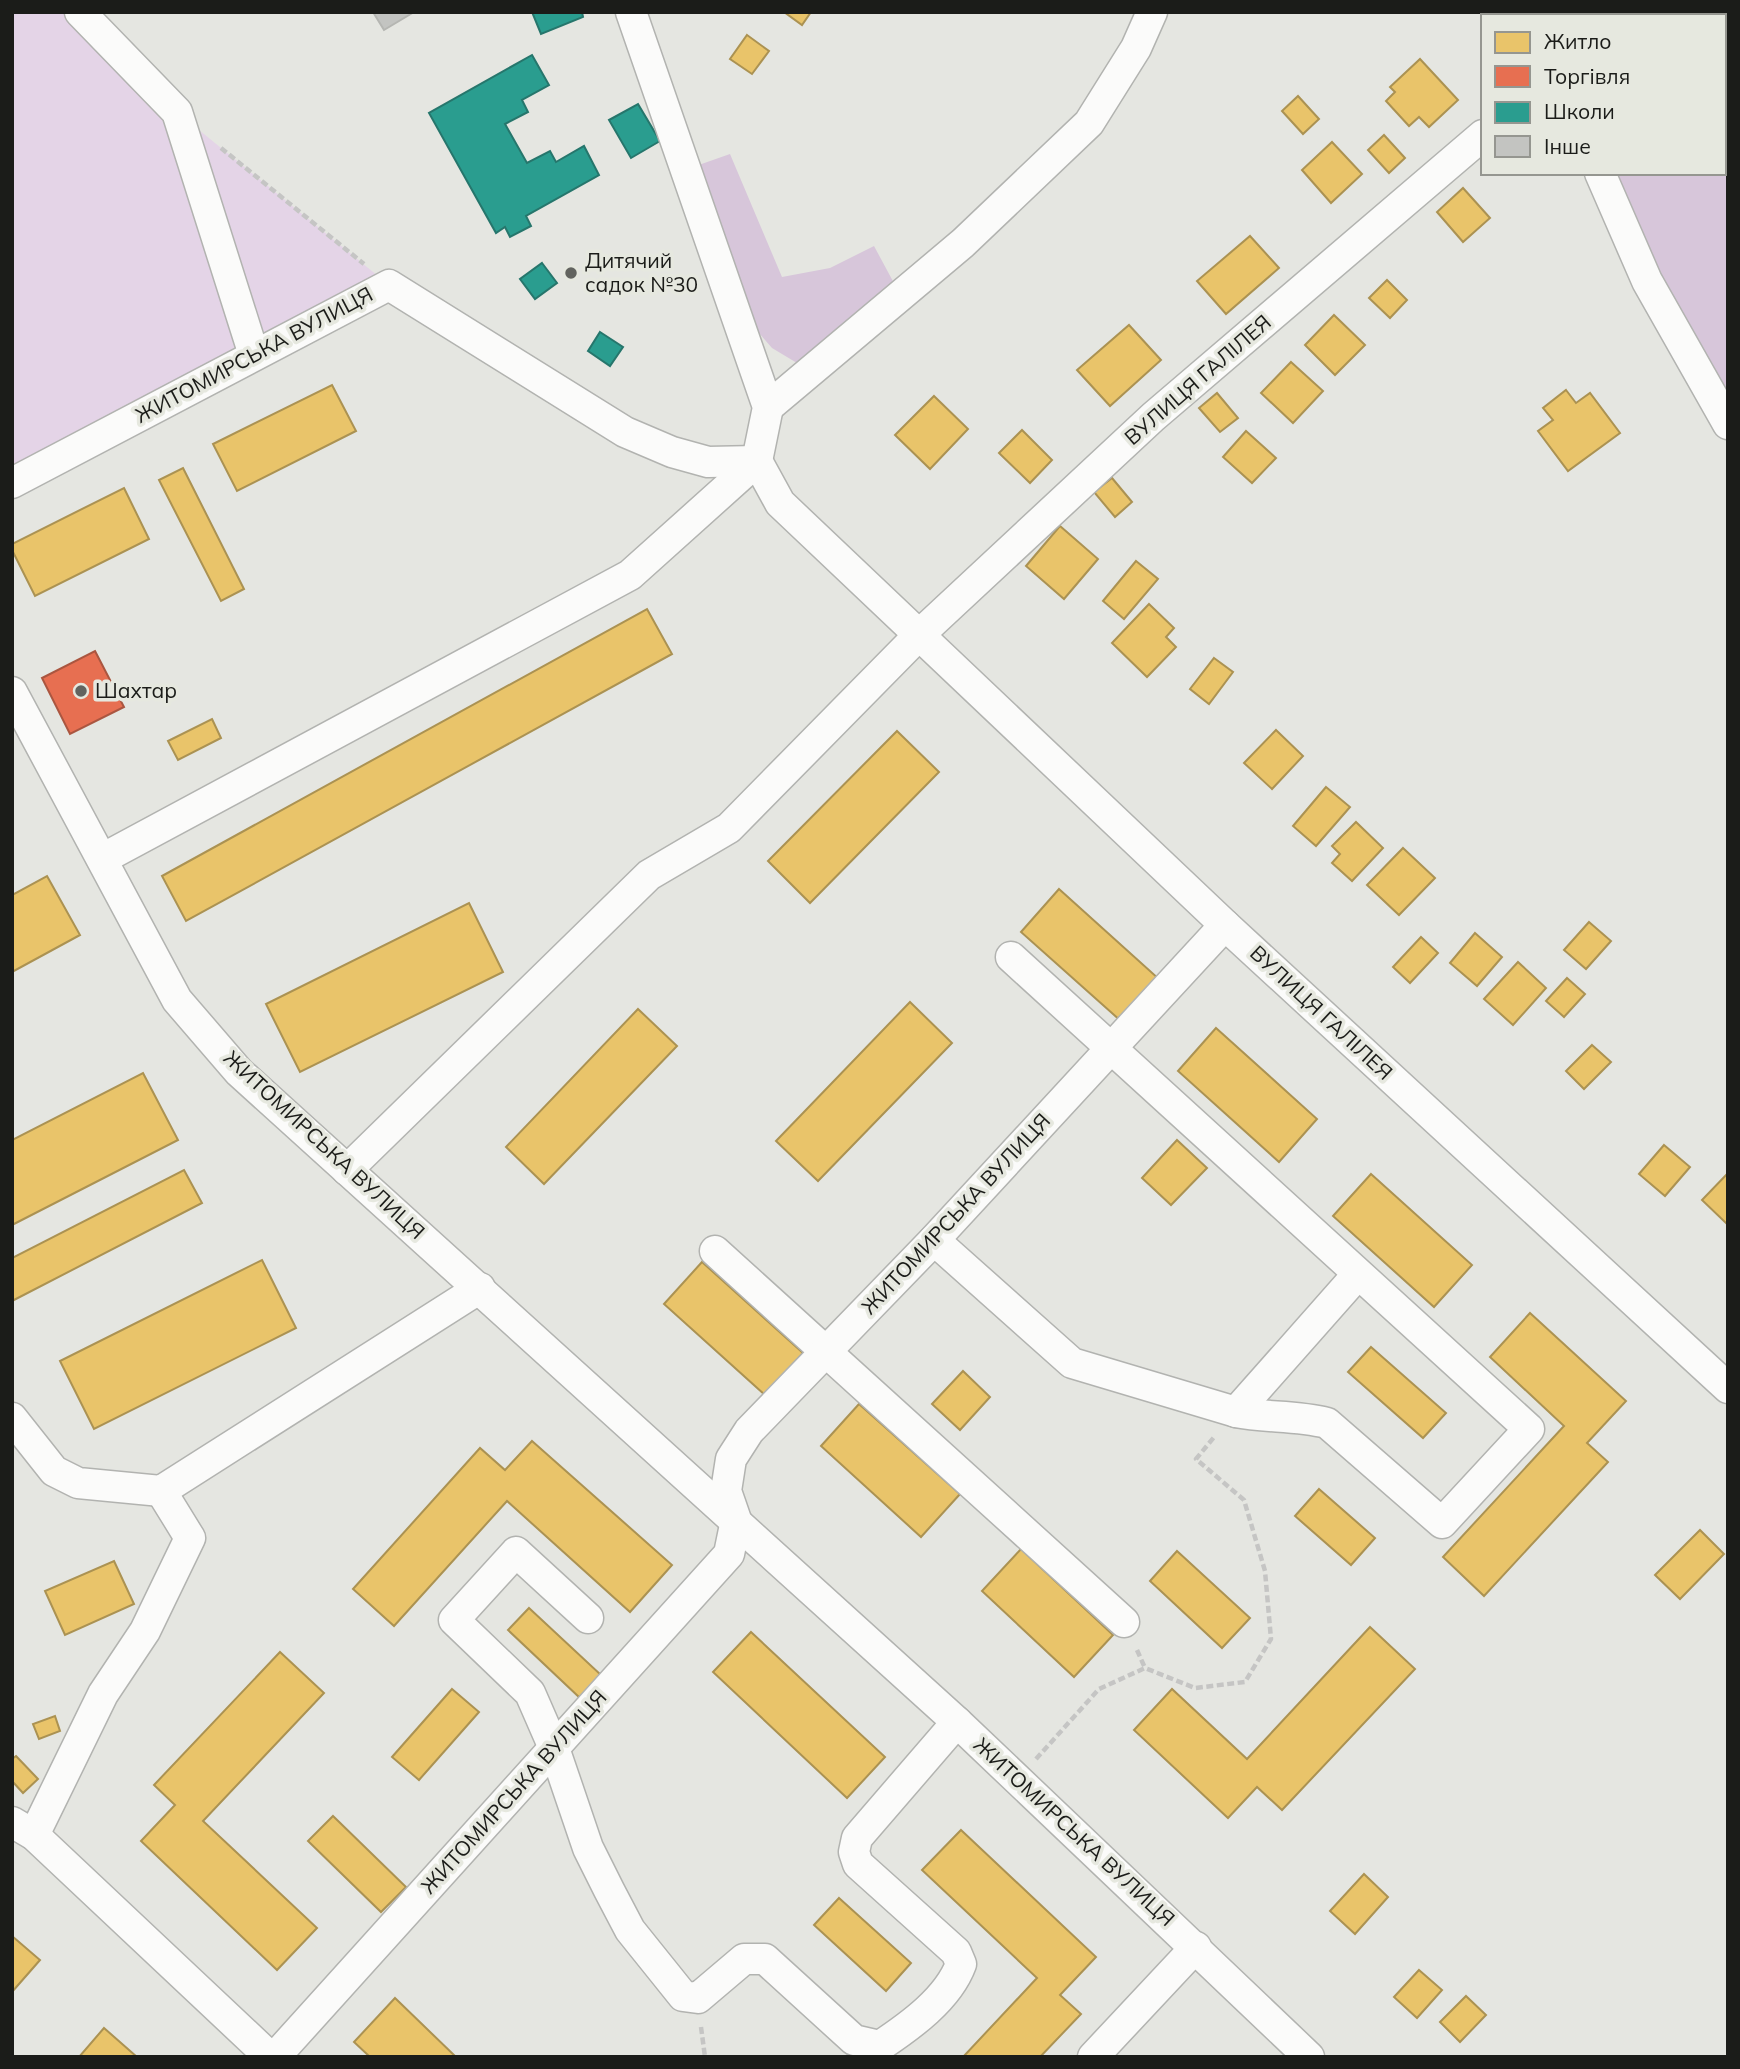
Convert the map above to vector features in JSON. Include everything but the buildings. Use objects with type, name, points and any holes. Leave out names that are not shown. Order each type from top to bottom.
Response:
[{"type":"street","points":[[80,12],[177,112],[254,355]]},
{"type":"street","points":[[102,859],[630,575],[757,461],[768,407],[631,12]]},
{"type":"street","points":[[768,407],[963,243],[1090,123],[1136,48],[1152,12]]},
{"type":"street","name":"ВУЛИЦЯ ГАЛІЛЕЯ","points":[[920,634],[1153,417],[1481,137]]},
{"type":"street","points":[[1601,175],[1647,281],[1728,424]]},
{"type":"street","name":"ЖИТОМИРСЬКА ВУЛИЦЯ","points":[[12,483],[389,285],[625,432],[672,452],[708,462],[757,461]]},
{"type":"street","name":"ВУЛИЦЯ ГАЛІЛЕЯ","points":[[757,461],[780,503],[1225,925],[1728,1388]]},
{"type":"street","points":[[347,1170],[649,875],[730,828],[920,634]]},
{"type":"street","name":"ЖИТОМИРСЬКА ВУЛИЦЯ","points":[[12,692],[177,1000],[239,1072],[957,1722],[1309,2057]]},
{"type":"street","name":"ЖИТОМИРСЬКА ВУЛИЦЯ","points":[[23,1829],[273,2057],[729,1554],[736,1520],[726,1491],[731,1460],[749,1432],[934,1240],[1225,925]]},
{"type":"street","points":[[934,1240],[1072,1363],[1236,1412],[1256,1416],[1306,1417],[1327,1423],[1443,1523],[1529,1429],[1012,957]]},
{"type":"street","points":[[715,1251],[1124,1622]]},
{"type":"street","points":[[1236,1412],[1358,1273]]},
{"type":"street","points":[[12,1418],[54,1471],[78,1483],[161,1491],[480,1288]]},
{"type":"street","points":[[23,1829],[103,1694],[145,1631],[190,1538],[161,1491]]},
{"type":"street","points":[[588,1618],[516,1552],[454,1620],[530,1693],[554,1748],[588,1848],[630,1930],[683,1996],[698,1998],[744,1959],[765,1959],[854,2040],[880,2046],[906,2029],[955,1982],[961,1964],[956,1952],[858,1864],[854,1852],[858,1838],[957,1722]]},
{"type":"street","points":[[1093,2057],[1196,1947]]},
{"type":"path","points":[[219,147],[389,285]]},
{"type":"path","points":[[1018,1779],[1098,1689],[1145,1668],[1195,1688],[1245,1682],[1271,1639],[1265,1571],[1244,1500],[1196,1459],[1236,1412]]},
{"type":"shaded area","points":[[12,12],[80,12],[177,112],[389,285],[12,483]]},
{"type":"shaded area","points":[[1502,12],[1612,14],[1504,14]]},
{"type":"shaded area","points":[[1611,12],[1728,12],[1728,149],[1726,14]]},
{"type":"shaded area","points":[[1726,147],[1728,149],[1728,424],[1601,175],[1726,175]]},
{"type":"shaded area","points":[[730,154],[782,277],[830,268],[874,246],[895,285],[802,366],[772,348],[744,316],[693,167]]},
{"type":"place","name":"Дитячий садок №30","points":[[571,273]]},
{"type":"place","name":"Шахтар","points":[[81,691]]}]
